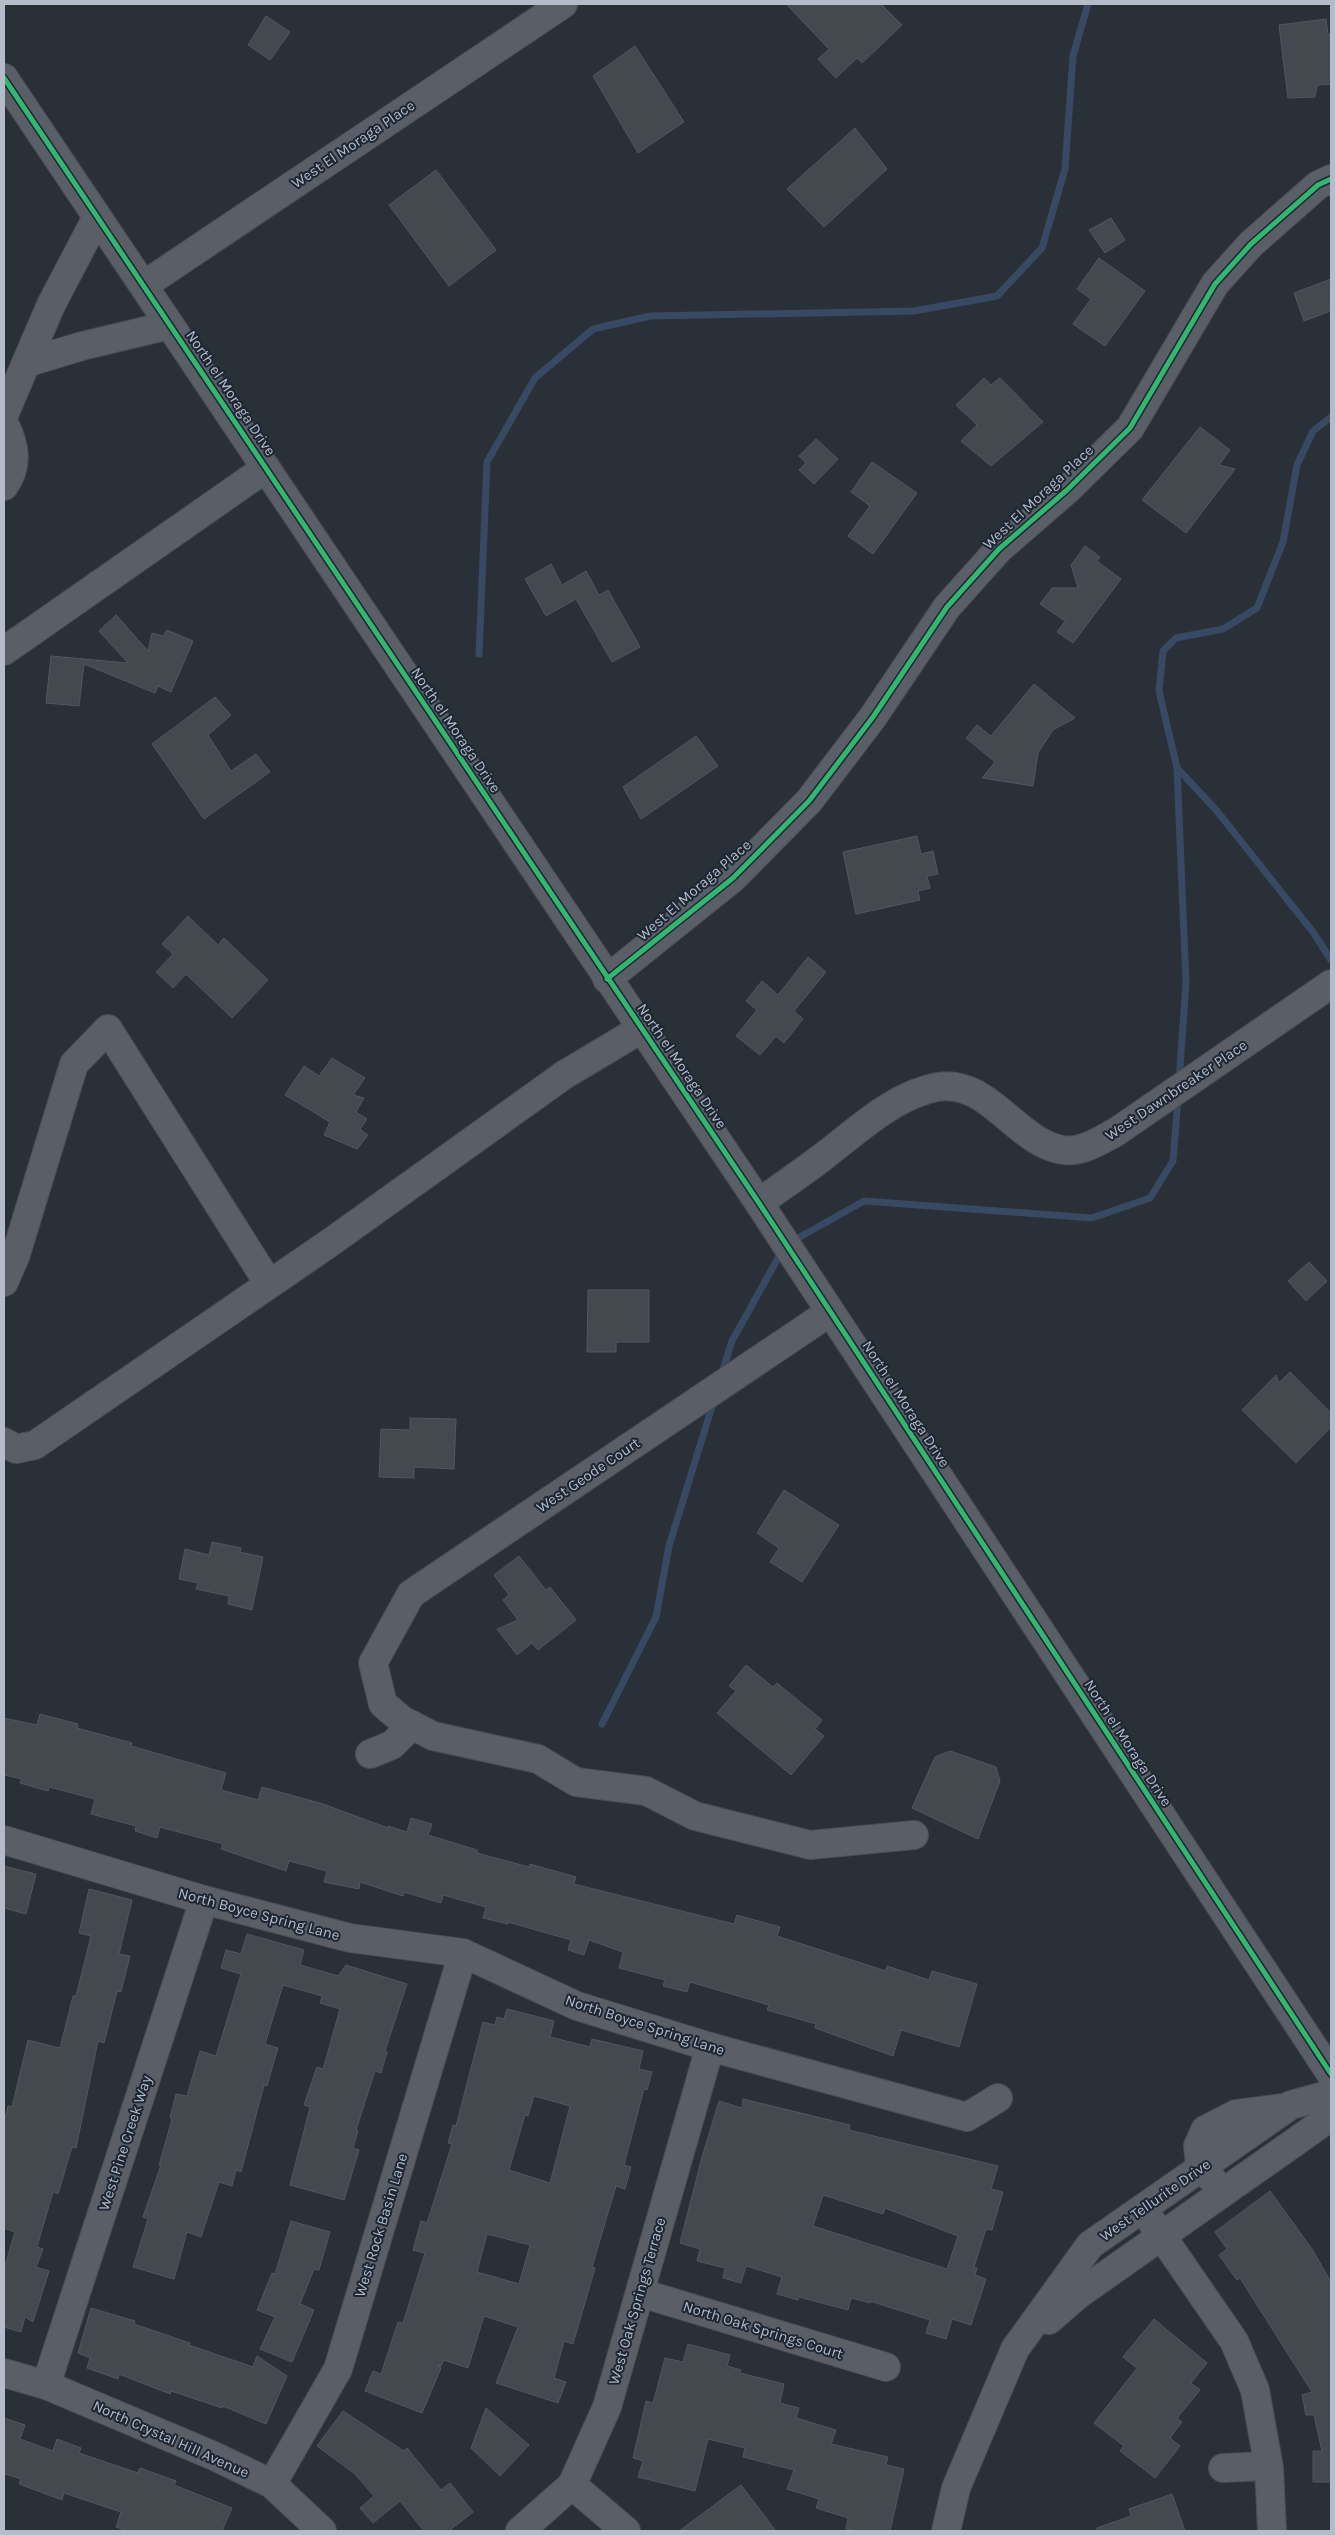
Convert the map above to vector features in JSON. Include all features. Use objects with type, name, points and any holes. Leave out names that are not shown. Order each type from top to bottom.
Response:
[{"type":"street","name":"West El Moraga Place","points":[[144,285],[563,4]]},
{"type":"street","name":"North el Moraga Drive","points":[[4,78],[759,1203],[1331,2074]]},
{"type":"street","name":"West El Moraga Place","points":[[607,979],[732,878],[809,801],[873,717],[947,607],[999,549],[1067,490],[1130,428],[1215,284],[1251,244],[1318,185],[1331,180]]},
{"type":"street","points":[[4,414],[51,305],[97,217]]},
{"type":"street","points":[[26,363],[82,346],[170,325]]},
{"type":"street","points":[[4,423],[13,441],[14,462],[9,478],[4,486]]},
{"type":"street","points":[[4,651],[266,468]]},
{"type":"street","name":"West Dawnbreaker Place","points":[[759,1203],[885,1110],[915,1094],[938,1087],[963,1089],[987,1100],[1044,1144],[1065,1150],[1089,1146],[1116,1132],[1331,984]]},
{"type":"street","points":[[4,1282],[15,1257],[74,1064],[108,1029],[269,1284]]},
{"type":"street","points":[[8,1453],[35,1445],[269,1284],[564,1075],[641,1029]]},
{"type":"street","name":"West Geode Court","points":[[412,1725],[402,1720],[383,1704],[373,1663],[411,1594],[830,1312]]},
{"type":"street","points":[[370,1754],[392,1745],[412,1725],[433,1736],[538,1759],[576,1782],[646,1791],[695,1816],[810,1845],[914,1835]]},
{"type":"street","name":"North Boyce Spring Lane","points":[[4,1840],[204,1900],[350,1938],[462,1954],[577,2006],[710,2047],[967,2117],[998,2098]]},
{"type":"street","name":"West Pine Creek Way","points":[[46,2385],[204,1900]]},
{"type":"street","name":"West Rock Basin Lane","points":[[272,2484],[338,2369],[462,1954]]},
{"type":"street","name":"West Oak Springs Terrace","points":[[520,2531],[572,2484],[606,2407],[641,2293],[710,2047]]},
{"type":"street","name":"West Tellurite Drive","points":[[946,2531],[956,2488],[1015,2349],[1090,2245],[1289,2107],[1331,2094]]},
{"type":"street","name":"West Tellurite Drive","points":[[1015,2349],[1079,2294],[1329,2118],[1331,2113]]},
{"type":"street","points":[[1202,2167],[1215,2182],[1234,2185]]},
{"type":"street","points":[[1142,2209],[1234,2341],[1255,2390],[1268,2466],[1272,2531]]},
{"type":"street","name":"North Oak Springs Court","points":[[641,2293],[886,2367]]},
{"type":"street","name":"North Crystal Hill Avenue","points":[[4,2373],[46,2385],[214,2456],[272,2484],[322,2531]]},
{"type":"street","points":[[1223,2468],[1268,2466]]},
{"type":"street","points":[[572,2484],[626,2531]]},
{"type":"building","points":[[786,4],[881,4],[902,25],[862,63],[857,58],[836,78],[818,59],[829,49]]},
{"type":"building","points":[[266,16],[290,32],[270,60],[248,45]]},
{"type":"building","points":[[1326,19],[1328,34],[1331,34],[1331,84],[1317,85],[1315,97],[1288,98],[1279,25]]},
{"type":"building","points":[[635,46],[684,122],[638,153],[593,76]]},
{"type":"building","points":[[855,128],[887,169],[824,227],[787,189]]},
{"type":"building","points":[[436,170],[496,250],[449,286],[389,205]]},
{"type":"building","points":[[1111,218],[1125,240],[1105,253],[1089,230]]},
{"type":"building","points":[[1099,258],[1145,291],[1105,346],[1073,324],[1091,299],[1077,289]]},
{"type":"building","points":[[1331,279],[1331,311],[1304,321],[1294,293]]},
{"type":"building","points":[[984,378],[991,385],[1000,378],[1043,422],[991,466],[961,441],[977,425],[956,405]]},
{"type":"building","points":[[1200,427],[1230,450],[1219,465],[1235,469],[1186,533],[1142,500]]},
{"type":"building","points":[[816,439],[838,459],[814,484],[799,470],[806,463],[799,456]]},
{"type":"building","points":[[872,462],[917,493],[873,554],[848,536],[870,506],[851,492]]},
{"type":"building","points":[[1085,546],[1100,557],[1097,561],[1121,579],[1073,643],[1057,632],[1065,621],[1040,604],[1052,588],[1078,588],[1071,565]]},
{"type":"building","points":[[551,564],[562,585],[586,571],[599,595],[608,590],[640,647],[612,662],[576,599],[546,616],[525,579]]},
{"type":"building","points":[[116,615],[148,651],[152,633],[163,636],[167,630],[193,641],[171,692],[158,686],[155,693],[84,664],[79,706],[46,703],[51,656],[128,663],[99,631]]},
{"type":"building","points":[[1034,684],[1075,718],[1053,730],[1038,753],[1033,786],[982,778],[995,762],[966,738],[977,725],[991,736]]},
{"type":"building","points":[[215,697],[231,715],[208,735],[231,771],[256,754],[270,772],[204,819],[152,744]]},
{"type":"building","points":[[696,736],[718,766],[641,819],[623,787]]},
{"type":"building","points":[[917,836],[921,854],[933,851],[938,874],[927,876],[930,888],[918,891],[920,900],[856,914],[843,852]]},
{"type":"building","points":[[188,916],[218,945],[224,938],[268,980],[232,1018],[186,974],[173,988],[156,972],[173,954],[162,944]]},
{"type":"building","points":[[808,957],[826,972],[794,1011],[803,1019],[784,1043],[776,1036],[760,1055],[736,1036],[757,1010],[746,1001],[762,981],[778,995]]},
{"type":"building","points":[[332,1058],[365,1078],[353,1095],[364,1098],[356,1112],[367,1119],[360,1129],[368,1135],[357,1149],[324,1135],[330,1122],[285,1095],[304,1066],[319,1076]]},
{"type":"building","points":[[1309,1262],[1327,1281],[1306,1301],[1288,1281]]},
{"type":"building","points":[[588,1290],[649,1290],[649,1342],[616,1342],[616,1352],[587,1352]]},
{"type":"building","points":[[1290,1372],[1331,1413],[1331,1427],[1296,1463],[1242,1410],[1276,1375],[1279,1383]]},
{"type":"building","points":[[410,1418],[456,1419],[454,1469],[414,1467],[414,1478],[379,1477],[381,1429],[410,1430]]},
{"type":"building","points":[[784,1490],[839,1525],[802,1582],[770,1562],[779,1548],[757,1533]]},
{"type":"building","points":[[212,1542],[241,1548],[240,1552],[263,1557],[252,1610],[228,1604],[229,1596],[196,1589],[198,1583],[179,1579],[185,1549],[209,1555]]},
{"type":"building","points":[[519,1556],[546,1590],[550,1587],[576,1620],[538,1650],[532,1643],[517,1655],[497,1629],[518,1620],[503,1600],[509,1595],[494,1575]]},
{"type":"building","points":[[746,1665],[773,1687],[777,1683],[822,1720],[815,1729],[824,1736],[791,1775],[717,1713],[736,1691],[729,1686]]},
{"type":"building","points":[[40,1714],[78,1724],[77,1728],[132,1743],[131,1746],[226,1773],[221,1790],[258,1800],[262,1787],[323,1804],[388,1828],[388,1826],[407,1832],[411,1818],[432,1824],[428,1835],[477,1850],[477,1853],[529,1867],[530,1864],[576,1877],[574,1884],[734,1924],[737,1915],[780,1927],[777,1936],[886,1971],[887,1966],[929,1980],[932,1971],[977,1984],[959,2047],[901,2030],[893,2056],[815,2028],[816,2024],[767,2010],[769,2005],[690,1982],[687,1992],[663,1986],[665,1980],[619,1968],[623,1952],[589,1940],[584,1955],[568,1950],[571,1940],[508,1922],[508,1924],[483,1918],[486,1907],[443,1895],[441,1903],[404,1892],[403,1896],[360,1882],[359,1889],[324,1882],[327,1871],[289,1861],[286,1871],[221,1849],[223,1844],[160,1827],[157,1838],[135,1831],[136,1826],[91,1814],[95,1799],[49,1787],[48,1791],[20,1783],[22,1779],[4,1775],[4,1718],[37,1725]]},
{"type":"building","points":[[950,1751],[996,1767],[1000,1781],[978,1839],[912,1808],[935,1757]]},
{"type":"building","points":[[4,1866],[36,1874],[26,1914],[4,1908]]},
{"type":"building","points":[[89,1889],[132,1900],[119,1954],[130,1956],[121,1992],[117,1991],[104,2043],[98,2041],[76,2148],[72,2147],[58,2194],[53,2192],[37,2247],[43,2249],[36,2267],[49,2271],[33,2322],[25,2317],[21,2332],[4,2327],[4,2269],[15,2232],[4,2228],[4,2122],[8,2106],[12,2107],[28,2040],[60,2048],[73,1996],[76,1996],[91,1936],[79,1933]]},
{"type":"building","points":[[247,1934],[304,1950],[300,1965],[338,1976],[346,1965],[407,1984],[385,2051],[387,2052],[381,2073],[375,2071],[356,2130],[358,2131],[353,2148],[359,2150],[344,2200],[290,2185],[310,2107],[304,2105],[317,2067],[323,2069],[340,2009],[320,2003],[322,1996],[283,1985],[265,2044],[278,2048],[267,2086],[264,2085],[241,2172],[236,2170],[232,2186],[219,2182],[201,2237],[187,2232],[174,2279],[133,2267],[148,2219],[143,2217],[161,2165],[159,2165],[172,2119],[170,2118],[176,2094],[187,2096],[200,2051],[216,2056],[241,1974],[221,1968],[226,1950],[241,1954]]},
{"type":"building","points":[[507,2009],[554,2021],[550,2037],[590,2047],[592,2039],[643,2051],[639,2069],[652,2072],[647,2090],[644,2089],[624,2165],[631,2167],[625,2189],[616,2186],[592,2267],[595,2268],[573,2344],[564,2341],[554,2378],[566,2382],[558,2403],[496,2383],[518,2327],[484,2316],[468,2368],[444,2360],[441,2366],[438,2365],[441,2368],[422,2413],[365,2391],[373,2371],[381,2374],[398,2322],[403,2323],[425,2253],[413,2250],[421,2221],[427,2223],[452,2144],[448,2143],[453,2125],[456,2126],[483,2022],[495,2025],[497,2017],[504,2019]],"holes":[[[534,2096],[570,2106],[550,2183],[509,2170],[525,2115],[528,2116]],[[487,2234],[530,2245],[519,2284],[477,2272]]]},
{"type":"building","points":[[743,2099],[850,2125],[849,2130],[998,2166],[991,2189],[1003,2192],[992,2230],[986,2229],[974,2267],[977,2268],[975,2275],[986,2279],[971,2325],[952,2319],[946,2339],[926,2333],[930,2320],[870,2301],[870,2303],[851,2298],[848,2310],[799,2297],[798,2300],[777,2294],[782,2277],[746,2266],[741,2283],[723,2278],[725,2268],[697,2261],[700,2249],[680,2243],[702,2157],[719,2101],[742,2108]],"holes":[[[823,2195],[883,2214],[885,2208],[958,2236],[947,2269],[813,2226]]]},
{"type":"building","points":[[1270,2191],[1312,2249],[1331,2282],[1331,2482],[1313,2482],[1313,2451],[1322,2451],[1314,2415],[1306,2415],[1302,2395],[1312,2392],[1240,2278],[1237,2280],[1219,2255],[1227,2249],[1215,2232]]},
{"type":"building","points":[[291,2221],[330,2232],[319,2270],[314,2269],[300,2304],[314,2310],[292,2362],[260,2349],[275,2317],[257,2310],[272,2273],[275,2274]]},
{"type":"building","points":[[91,2308],[135,2321],[134,2324],[253,2367],[257,2356],[287,2376],[266,2424],[223,2406],[222,2408],[171,2391],[170,2394],[119,2374],[118,2379],[87,2368],[90,2358],[78,2353]]},
{"type":"building","points":[[1154,2319],[1207,2363],[1191,2383],[1200,2390],[1177,2418],[1182,2422],[1170,2438],[1180,2446],[1155,2478],[1120,2451],[1124,2446],[1094,2423],[1137,2368],[1123,2357]]},
{"type":"building","points":[[688,2344],[730,2355],[727,2366],[741,2370],[740,2373],[784,2384],[780,2403],[799,2408],[796,2418],[836,2430],[831,2444],[888,2457],[886,2465],[904,2469],[890,2531],[856,2531],[846,2529],[848,2518],[816,2508],[819,2499],[787,2489],[794,2470],[743,2457],[745,2448],[708,2439],[695,2491],[638,2477],[643,2461],[633,2458],[646,2401],[653,2403],[665,2358],[683,2362]]},
{"type":"building","points":[[486,2408],[529,2445],[500,2476],[471,2448]]},
{"type":"building","points":[[343,2411],[404,2451],[407,2448],[441,2490],[450,2483],[473,2512],[449,2531],[424,2531],[400,2501],[373,2523],[360,2508],[374,2496],[355,2474],[317,2446]]},
{"type":"building","points":[[4,2418],[25,2425],[20,2439],[53,2451],[57,2439],[81,2448],[79,2453],[138,2473],[140,2468],[176,2481],[174,2485],[232,2508],[222,2531],[127,2531],[116,2527],[121,2512],[64,2493],[62,2500],[19,2484],[21,2479],[6,2474],[4,2476]]},
{"type":"building","points":[[741,2485],[776,2531],[679,2531]]},
{"type":"building","points":[[1172,2494],[1185,2531],[1097,2531],[1097,2528],[1131,2516],[1129,2509]]},
{"type":"waterway","points":[[479,654],[487,462],[535,378],[593,329],[650,316],[914,311],[997,296],[1042,248],[1065,169],[1073,56],[1088,4]]},
{"type":"waterway","points":[[1331,417],[1313,431],[1297,465],[1283,542],[1257,608],[1223,629],[1176,638],[1163,651],[1159,691],[1177,768],[1217,811],[1313,932],[1331,960]]},
{"type":"waterway","points":[[1177,768],[1186,983],[1179,1081]]},
{"type":"waterway","points":[[791,1242],[864,1201],[1092,1218],[1150,1198],[1173,1161],[1178,1099]]},
{"type":"waterway","points":[[721,1376],[732,1341],[782,1251]]},
{"type":"waterway","points":[[602,1724],[656,1617],[669,1546],[714,1400]]},
{"type":"cycle path","points":[[4,78],[759,1203],[1331,2074]]},
{"type":"cycle path","points":[[607,979],[733,878],[809,801],[873,717],[947,607],[999,549],[1067,490],[1130,428],[1215,284],[1251,244],[1318,185],[1331,179]]}]
